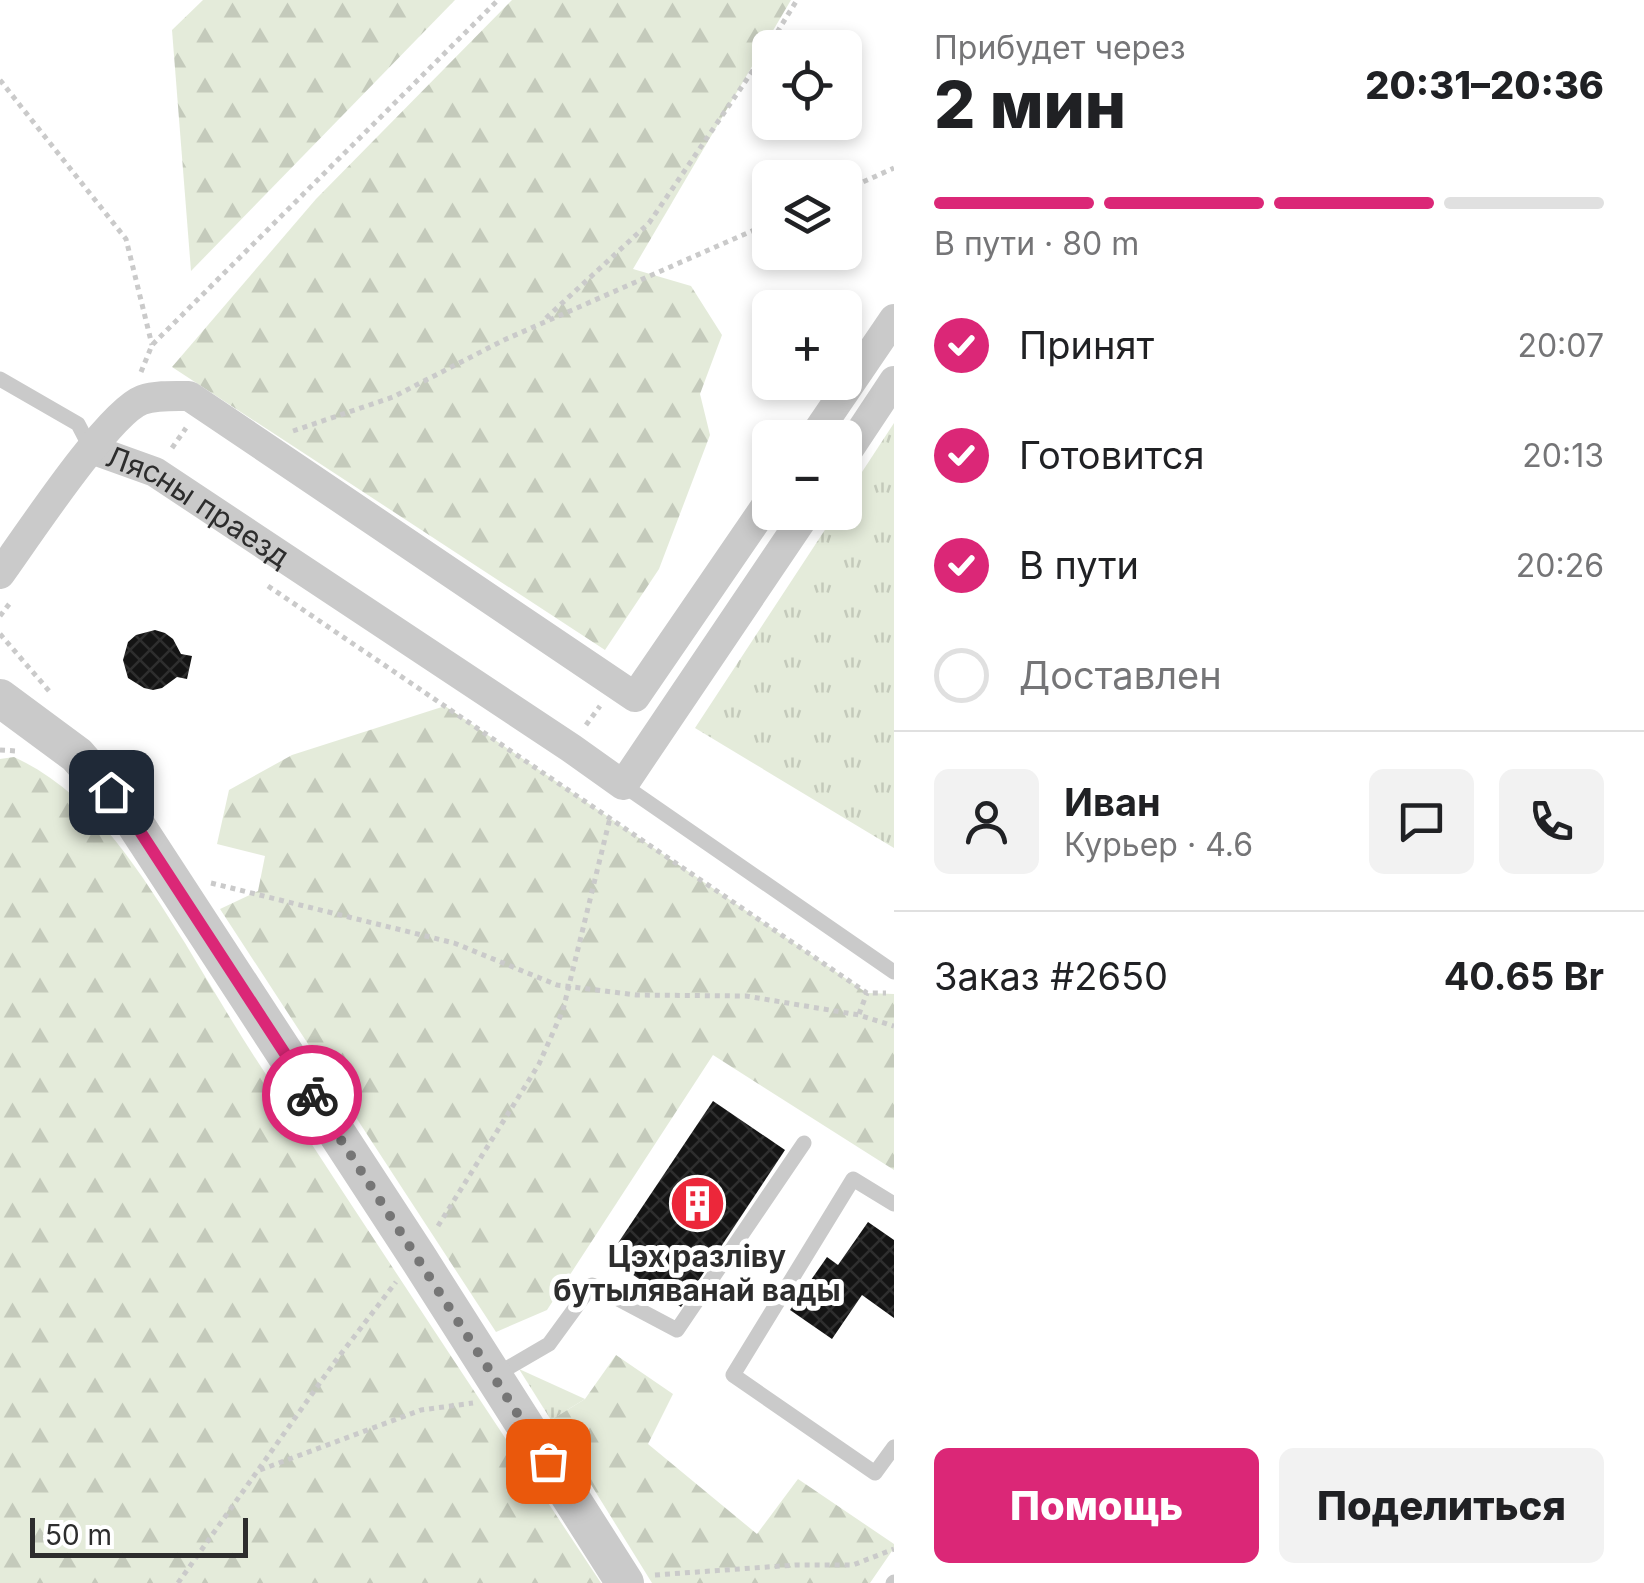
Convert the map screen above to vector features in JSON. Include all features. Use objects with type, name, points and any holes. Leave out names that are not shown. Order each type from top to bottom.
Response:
[{"type":"street","points":[[825,420],[894,319]]},
{"type":"street","points":[[862,429],[894,381]]},
{"type":"street","name":"Лясны праезд","points":[[623,785],[155,472],[90,450],[124,412],[141,400],[189,396],[635,697],[752,526]]},
{"type":"street","points":[[5,588],[90,450]]},
{"type":"street","points":[[623,785],[795,530]]},
{"type":"street","points":[[0,698],[77,754],[130,816],[424,1245],[518,1414],[636,1579]]},
{"type":"lane","points":[[0,379],[78,424],[90,450]]},
{"type":"lane","points":[[623,785],[894,972]]},
{"type":"lane","points":[[494,1376],[549,1344],[592,1285],[677,1330],[804,1143]]},
{"type":"lane","points":[[894,1204],[854,1179],[734,1376],[875,1474],[894,1446]]},
{"type":"path","points":[[0,80],[126,239],[152,345],[498,0]]},
{"type":"path","points":[[540,324],[649,223],[798,0]]},
{"type":"path","points":[[862,182],[894,168]]},
{"type":"path","points":[[278,436],[393,397],[504,340],[752,231]]},
{"type":"path","points":[[155,472],[203,405]]},
{"type":"path","points":[[267,586],[867,993],[894,993]]},
{"type":"path","points":[[0,616],[5,588]]},
{"type":"path","points":[[0,750],[19,751]]},
{"type":"path","points":[[178,1583],[334,1363],[424,1245],[539,1064],[563,1010],[610,818]]},
{"type":"path","points":[[200,880],[454,943],[556,985],[636,995],[746,996],[859,1015],[894,1026]]},
{"type":"path","points":[[859,1015],[867,993]]},
{"type":"path","points":[[257,1472],[420,1410],[477,1403],[518,1414]]},
{"type":"path","points":[[636,1579],[795,1564],[854,1564],[894,1549]]},
{"type":"green space","points":[[203,0],[455,0],[191,271],[172,30]]},
{"type":"green space","points":[[512,0],[791,0],[773,30],[752,30],[752,66],[633,269],[691,286],[722,335],[700,394],[710,435],[659,569],[605,650],[172,367],[316,199]]},
{"type":"green space","points":[[894,423],[894,848],[695,728],[825,530],[862,530],[862,472]]},
{"type":"green space","points":[[445,706],[867,993],[894,994],[894,1170],[713,1055],[547,1310],[496,1332],[220,909],[258,891],[265,856],[217,844],[229,790],[292,755]]},
{"type":"green space","points":[[14,757],[68,791],[132,862],[268,1078],[601,1583],[0,1583],[0,759]]},
{"type":"green space","points":[[616,1355],[673,1394],[648,1444],[757,1534],[798,1479],[894,1544],[870,1583],[652,1583],[551,1420],[585,1399]]},
{"type":"green space","points":[[519,1369],[585,1399],[551,1420]]},
{"type":"building","points":[[155,630],[173,639],[181,654],[192,656],[187,679],[177,677],[153,690],[128,678],[123,660],[128,642],[136,635]]},
{"type":"building","name":"Цэх разліву бутыляванай вады","points":[[713,1101],[785,1150],[681,1307],[608,1258]]},
{"type":"building","points":[[868,1222],[894,1240],[894,1318],[862,1295],[832,1339],[790,1310],[827,1257],[838,1265]]},
{"type":"way so far","points":[[312,1095],[548,1461]]},
{"type":"place","name":"Цэх разліву бутыляванай вады","points":[[697,1204]]},
{"type":"route","points":[[111,792],[312,1095]]}]
